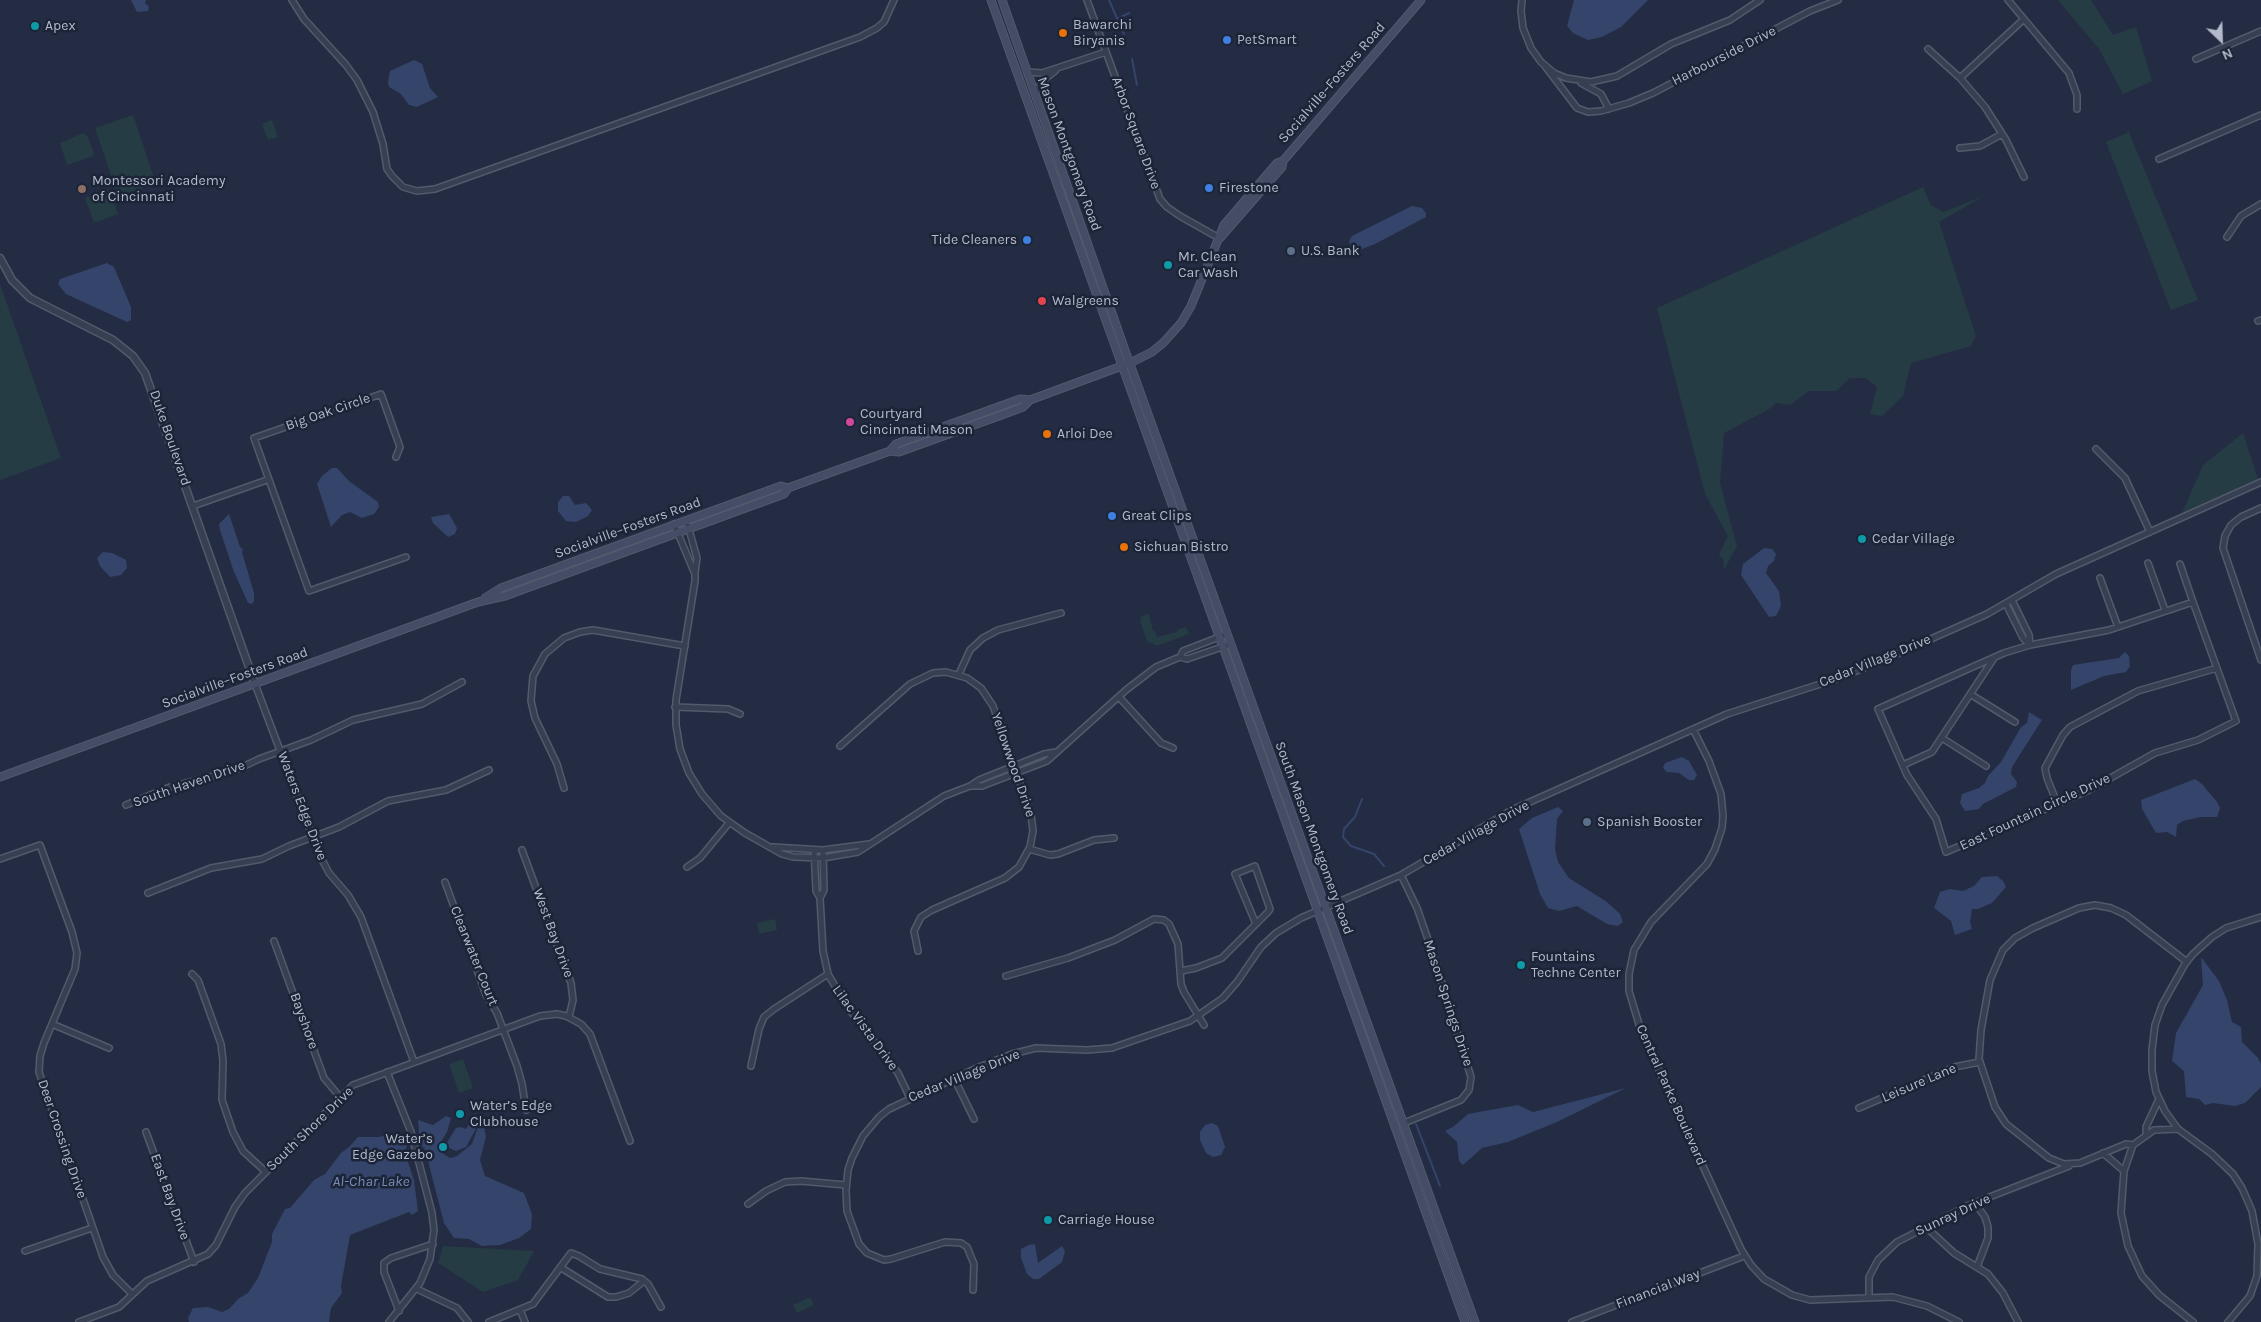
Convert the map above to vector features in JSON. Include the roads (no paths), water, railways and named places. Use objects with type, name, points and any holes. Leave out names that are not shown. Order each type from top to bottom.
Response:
[{"type":"main road","name":"Mason Montgomery Road","points":[[991,0],[1095,288],[1121,366]]},
{"type":"main road","name":"Mason Montgomery Road","points":[[1002,0],[1130,363]]},
{"type":"main road","name":"Socialville–Fosters Road","points":[[478,602],[501,588],[674,524],[781,486],[788,488],[890,451],[896,444],[950,424],[1020,399],[1030,400],[1130,363],[1160,346],[1181,323],[1191,306],[1222,230],[1232,215],[1277,163],[1283,161],[1421,0]]},
{"type":"main road","name":"South Mason Montgomery Road","points":[[1130,363],[1475,1322]]},
{"type":"main road","name":"South Mason Montgomery Road","points":[[1121,366],[1465,1322]]},
{"type":"main road","name":"Socialville–Fosters Road","points":[[0,777],[478,602],[505,596],[689,529],[784,494],[788,488]]},
{"type":"street","points":[[292,0],[314,32],[346,65],[361,88],[378,128],[385,161],[392,176],[403,187],[417,191],[435,189],[860,37],[884,22],[894,0]]},
{"type":"street","name":"Arbor Square Drive","points":[[1087,0],[1160,199],[1180,216],[1220,238]]},
{"type":"street","points":[[1522,0],[1522,28],[1531,48],[1545,66],[1558,75],[1579,82],[1601,94],[1609,109]]},
{"type":"street","points":[[1579,82],[1600,81],[1617,76],[1671,44],[1730,20],[1760,0]]},
{"type":"street","name":"Harbourside Drive","points":[[1545,66],[1576,108],[1588,112],[1609,109],[1653,93],[1822,3],[1838,0]]},
{"type":"street","points":[[2008,0],[2069,73],[2077,95],[2077,109]]},
{"type":"street","points":[[1960,78],[2024,19]]},
{"type":"street","points":[[2196,59],[2261,31]]},
{"type":"street","points":[[1928,49],[1960,78],[1985,107],[2002,134],[2024,177]]},
{"type":"street","points":[[1027,72],[1040,74],[1106,52]]},
{"type":"street","points":[[1035,95],[1040,83],[1058,69]]},
{"type":"street","points":[[2158,160],[2261,115]]},
{"type":"street","points":[[1960,148],[1980,146],[2002,134]]},
{"type":"street","points":[[2227,237],[2244,213],[2261,204]]},
{"type":"street","name":"Duke Boulevard","points":[[0,258],[12,280],[30,298],[112,340],[123,347],[140,366],[150,384],[255,684]]},
{"type":"street","name":"Big Oak Circle","points":[[396,457],[400,447],[381,394],[254,438],[267,480],[309,591],[406,557]]},
{"type":"street","points":[[2096,449],[2125,478],[2150,532]]},
{"type":"street","points":[[193,506],[267,480]]},
{"type":"street","name":"Cedar Village Drive","points":[[973,1290],[974,1264],[967,1247],[962,1242],[945,1242],[884,1260],[867,1254],[859,1244],[848,1215],[846,1185],[852,1158],[863,1136],[880,1117],[910,1098],[1000,1058],[1028,1050],[1049,1048],[1093,1050],[1112,1048],[1180,1025],[1214,1006],[1232,989],[1256,954],[1271,937],[1286,926],[1401,875],[1512,810],[1727,714],[1856,672],[2006,604],[2050,577],[2261,482]]},
{"type":"street","points":[[2261,508],[2234,522],[2228,528],[2223,544],[2224,556],[2261,660]]},
{"type":"street","points":[[686,520],[698,558],[694,596],[675,707],[680,749],[689,773],[705,799],[729,823],[782,854],[823,858],[858,852],[932,802],[970,786],[979,780],[1044,754],[1056,752]]},
{"type":"street","points":[[674,524],[695,574]]},
{"type":"street","points":[[2148,563],[2166,610]]},
{"type":"street","points":[[2057,802],[2045,768],[2063,735],[2070,727],[2138,691],[2217,668],[2180,564]]},
{"type":"street","points":[[2100,578],[2118,627]]},
{"type":"street","points":[[2012,600],[2029,635],[2030,645]]},
{"type":"street","name":"East Fountain Circle Drive","points":[[2193,602],[2118,627],[2030,645],[1994,658],[1878,709],[1907,776],[1936,819],[1946,852],[2057,802],[2089,790],[2155,753],[2198,740],[2236,721],[2217,668]]},
{"type":"street","points":[[2006,604],[2023,638],[2030,645]]},
{"type":"street","points":[[840,746],[917,680],[942,672],[960,674],[970,650],[982,638],[998,630],[1061,613]]},
{"type":"street","points":[[564,788],[557,764],[535,718],[531,702],[533,676],[545,654],[564,638],[580,632],[593,630],[685,646]]},
{"type":"street","points":[[970,786],[982,786],[1046,761],[1152,670],[1180,657],[1183,651],[1227,634]]},
{"type":"street","points":[[1180,657],[1187,659],[1231,644]]},
{"type":"street","points":[[1903,765],[1932,752],[1994,658]]},
{"type":"street","name":"Yellowwood Drive","points":[[918,951],[914,931],[921,917],[932,910],[1005,878],[1018,867],[1029,849],[1032,835],[1032,822],[1017,773],[989,698],[975,682],[960,674]]},
{"type":"street","name":"South Haven Drive","points":[[126,805],[170,787],[224,775],[311,740],[353,720],[422,704],[462,682]]},
{"type":"street","name":"Waters Edge Drive","points":[[255,684],[324,866],[348,895],[361,916],[414,1062]]},
{"type":"street","points":[[1970,694],[2015,722]]},
{"type":"street","points":[[1119,697],[1161,743],[1173,748]]},
{"type":"street","points":[[675,707],[728,709],[740,714]]},
{"type":"street","name":"Central Parke Boulevard","points":[[1693,729],[1709,761],[1721,794],[1723,816],[1720,837],[1714,853],[1702,870],[1643,931],[1630,962],[1629,991],[1641,1030],[1744,1256],[1764,1279],[1792,1295],[1824,1301],[1893,1297],[1927,1306],[1959,1322]]},
{"type":"street","points":[[1942,738],[1986,766]]},
{"type":"street","points":[[148,893],[219,865],[262,859],[339,827],[388,801],[446,790],[489,770]]},
{"type":"street","points":[[687,867],[700,858],[729,823]]},
{"type":"street","points":[[1029,849],[1046,854],[1058,854],[1102,838],[1114,838]]},
{"type":"street","points":[[772,847],[823,850],[869,844]]},
{"type":"street","name":"Deer Crossing Drive","points":[[0,859],[40,846],[72,932],[77,952],[75,969],[40,1056],[39,1072],[92,1228],[108,1268],[132,1294]]},
{"type":"street","name":"West Bay Drive","points":[[522,850],[571,983],[573,1000],[569,1017]]},
{"type":"street","name":"Lilac Vista Drive","points":[[814,850],[816,890],[820,898],[823,951],[828,974],[838,994],[898,1073],[910,1098]]},
{"type":"street","name":"Lilac Vista Drive","points":[[820,898],[824,890],[823,850]]},
{"type":"street","points":[[1181,971],[1196,968],[1222,958],[1256,924],[1270,909],[1255,866],[1236,874],[1256,924]]},
{"type":"street","name":"Mason Springs Drive","points":[[1401,875],[1417,908],[1431,948],[1471,1077],[1469,1090],[1461,1100],[1404,1122]]},
{"type":"street","name":"Clearwater Court","points":[[445,882],[486,995],[503,1029],[522,1084],[526,1110]]},
{"type":"street","points":[[2072,1165],[2060,1163],[2049,1158],[2006,1124],[1995,1107],[1980,1062],[1981,1030],[1993,968],[2008,944],[2033,928],[2079,908],[2104,906],[2126,915],[2187,962]]},
{"type":"street","points":[[2228,1322],[2250,1296],[2257,1276],[2258,1244],[2253,1214],[2242,1188],[2233,1174],[2203,1146],[2178,1129],[2159,1099],[2152,1063],[2156,1025],[2166,998],[2187,962],[2219,932],[2234,924],[2261,917]]},
{"type":"street","points":[[1006,976],[1068,958],[1115,940],[1154,919],[1160,919],[1169,924],[1173,932],[1179,950],[1181,984],[1204,1025]]},
{"type":"street","name":"Bayshore","points":[[274,941],[324,1078],[340,1098]]},
{"type":"street","points":[[192,974],[198,980],[221,1044],[223,1061],[222,1100],[233,1132],[243,1151],[266,1172]]},
{"type":"street","points":[[751,1066],[759,1029],[767,1014],[828,974]]},
{"type":"street","name":"South Shore Drive","points":[[79,1322],[87,1321],[119,1307],[146,1281],[194,1262],[208,1254],[214,1248],[239,1200],[340,1098],[361,1081],[549,1014],[569,1017]]},
{"type":"street","points":[[569,1017],[584,1027],[594,1042],[630,1141]]},
{"type":"street","points":[[52,1024],[109,1048]]},
{"type":"street","name":"Leisure Lane","points":[[1860,1108],[1954,1067],[1980,1062]]},
{"type":"street","points":[[387,1072],[411,1132],[432,1213],[432,1244],[426,1272],[417,1289],[389,1322]]},
{"type":"street","points":[[954,1078],[974,1119]]},
{"type":"street","points":[[2146,1134],[2146,1127],[2159,1099]]},
{"type":"street","points":[[2178,1129],[2158,1129],[2146,1134],[2133,1145],[2124,1171],[2121,1196],[2122,1226],[2134,1261],[2142,1276],[2159,1295],[2193,1322]]},
{"type":"street","name":"East Bay Drive","points":[[146,1132],[194,1262]]},
{"type":"street","name":"Sunray Drive","points":[[1869,1298],[1869,1277],[1878,1260],[1896,1242],[1974,1203],[2126,1144],[2133,1145]]},
{"type":"street","points":[[2103,1153],[2124,1171]]},
{"type":"street","points":[[748,1204],[766,1191],[785,1182],[801,1181],[846,1185]]},
{"type":"street","points":[[1974,1203],[1985,1217],[1988,1227],[1988,1238],[1977,1267]]},
{"type":"street","points":[[1926,1226],[1954,1253],[1977,1267],[1995,1282],[2018,1322]]},
{"type":"street","points":[[24,1251],[92,1228]]},
{"type":"street","points":[[399,1311],[384,1272],[384,1263],[391,1258],[432,1244]]},
{"type":"street","points":[[489,1322],[536,1302],[568,1256],[575,1254],[600,1270],[644,1281],[661,1306]]},
{"type":"street","name":"Financial Way","points":[[1572,1322],[1744,1256]]},
{"type":"street","points":[[560,1267],[604,1296],[612,1298],[633,1292],[644,1281]]},
{"type":"street","points":[[417,1289],[457,1308],[468,1322]]},
{"type":"street","points":[[520,1310],[525,1322]]},
{"type":"water","points":[[131,0],[146,0],[145,3],[149,7],[148,11],[137,12]]},
{"type":"water","points":[[1574,0],[1648,0],[1621,27],[1602,37],[1588,40],[1573,33],[1567,26]]},
{"type":"water","points":[[414,60],[422,64],[430,88],[438,97],[417,107],[409,105],[401,94],[389,87],[388,82],[390,71]]},
{"type":"water","points":[[1412,206],[1422,208],[1426,213],[1426,217],[1375,244],[1357,251],[1351,247],[1349,241],[1352,236]]},
{"type":"water","points":[[107,263],[114,267],[131,307],[131,320],[127,322],[66,294],[58,284],[60,279]]},
{"type":"water","points":[[332,468],[337,468],[349,481],[378,502],[379,507],[374,514],[362,518],[350,512],[342,515],[331,527],[317,484],[322,476]]},
{"type":"water","points":[[563,496],[569,496],[575,505],[586,503],[592,510],[588,516],[576,522],[566,521],[558,511],[558,502]]},
{"type":"water","points":[[229,514],[240,547],[243,549],[242,552],[254,593],[252,604],[248,603],[234,572],[220,530],[219,524]]},
{"type":"water","points":[[449,514],[457,528],[455,534],[448,537],[433,523],[431,517]]},
{"type":"water","points":[[1764,548],[1772,549],[1776,554],[1766,573],[1779,591],[1781,606],[1776,616],[1769,617],[1741,575],[1743,564]]},
{"type":"water","points":[[103,552],[112,553],[126,560],[127,568],[121,575],[110,577],[100,566],[97,558]]},
{"type":"water","points":[[2125,652],[2129,656],[2130,666],[2126,672],[2104,676],[2071,690],[2071,670],[2073,665],[2119,658]]},
{"type":"water","points":[[2029,712],[2042,720],[2012,767],[2011,774],[2017,782],[2016,787],[1983,804],[1979,809],[1965,811],[1960,803],[1962,794],[1979,788],[1985,783],[1988,776],[2001,762],[2021,727],[2027,723]]},
{"type":"water","points":[[1682,757],[1689,761],[1697,775],[1694,780],[1689,780],[1679,773],[1667,772],[1663,768],[1665,763]]},
{"type":"water","points":[[2195,779],[2202,784],[2217,802],[2220,808],[2217,817],[2200,817],[2183,821],[2177,825],[2176,837],[2167,832],[2156,833],[2142,809],[2141,800]]},
{"type":"water","points":[[1558,807],[1563,811],[1557,819],[1555,849],[1558,862],[1569,878],[1607,902],[1620,914],[1623,922],[1618,926],[1607,924],[1577,906],[1559,911],[1548,908],[1540,894],[1519,829],[1532,818]]},
{"type":"water","points":[[1997,876],[2006,887],[1992,903],[1978,909],[1972,909],[1970,922],[1972,929],[1955,935],[1951,921],[1934,908],[1940,892],[1950,889],[1963,891],[1974,886],[1982,877]]},
{"type":"water","points":[[2201,957],[2219,981],[2227,1000],[2232,1022],[2241,1027],[2242,1042],[2258,1058],[2261,1064],[2261,1087],[2245,1103],[2235,1106],[2213,1103],[2205,1105],[2199,1099],[2186,1097],[2184,1071],[2172,1061],[2176,1033],[2203,985]]},
{"type":"water","points":[[1626,1088],[1557,1122],[1508,1142],[1482,1148],[1463,1165],[1459,1161],[1457,1142],[1445,1131],[1453,1127],[1468,1114],[1518,1105],[1533,1112]]},
{"type":"water","name":"Al-Char Lake","points":[[446,1116],[451,1118],[447,1132],[439,1145],[442,1153],[450,1158],[457,1156],[472,1144],[478,1127],[484,1127],[486,1137],[480,1160],[485,1176],[524,1193],[532,1214],[531,1229],[519,1238],[500,1245],[482,1246],[469,1239],[454,1238],[444,1223],[425,1149],[420,1144],[407,1144],[405,1153],[414,1180],[418,1211],[412,1215],[409,1212],[350,1235],[341,1286],[342,1293],[331,1308],[329,1322],[189,1322],[188,1318],[193,1308],[208,1307],[222,1312],[229,1309],[238,1299],[248,1293],[258,1278],[272,1242],[272,1234],[285,1209],[290,1208],[314,1180],[325,1174],[341,1153],[358,1137],[379,1137],[390,1134],[404,1139],[415,1138],[419,1133],[418,1120],[433,1125]]},
{"type":"water","points":[[472,1120],[478,1125],[466,1147],[456,1151],[447,1147],[446,1144],[456,1128],[466,1129]]},
{"type":"water","points":[[1212,1123],[1218,1126],[1225,1147],[1221,1155],[1213,1157],[1206,1153],[1200,1140],[1200,1132],[1205,1125]]},
{"type":"water","points":[[1035,1244],[1038,1263],[1062,1246],[1065,1251],[1062,1262],[1039,1279],[1033,1279],[1027,1274],[1021,1258],[1021,1249]]},
{"type":"waterway","points":[[1109,0],[1124,34]]},
{"type":"waterway","points":[[1117,19],[1129,13]]},
{"type":"waterway","points":[[1132,59],[1137,85]]},
{"type":"waterway","points":[[1362,799],[1355,817],[1344,829],[1343,837],[1351,846],[1374,854],[1384,866]]},
{"type":"waterway","points":[[1416,1124],[1440,1186]]},
{"type":"place","name":"Apex","points":[[35,26]]},
{"type":"place","name":"Bawarchi Biryanis","points":[[1063,33]]},
{"type":"place","name":"PetSmart","points":[[1227,40]]},
{"type":"place","name":"Firestone","points":[[1209,188]]},
{"type":"place","name":"Montessori Academy of Cincinnati","points":[[82,189]]},
{"type":"place","name":"Tide Cleaners","points":[[1027,240]]},
{"type":"place","name":"U.S. Bank","points":[[1291,251]]},
{"type":"place","name":"Mr. Clean Car Wash","points":[[1168,265]]},
{"type":"place","name":"Walgreens","points":[[1042,301]]},
{"type":"place","name":"Courtyard Cincinnati Mason","points":[[850,422]]},
{"type":"place","name":"Arloi Dee","points":[[1047,434]]},
{"type":"place","name":"Great Clips","points":[[1112,516]]},
{"type":"place","name":"Cedar Village","points":[[1862,539]]},
{"type":"place","name":"Sichuan Bistro","points":[[1124,547]]},
{"type":"place","name":"Spanish Booster","points":[[1587,822]]},
{"type":"place","name":"Fountains Techne Center","points":[[1521,965]]},
{"type":"place","name":"Water’s Edge Clubhouse","points":[[460,1114]]},
{"type":"place","name":"Water’s Edge Gazebo","points":[[443,1147]]},
{"type":"place","name":"Carriage House","points":[[1048,1220]]}]
